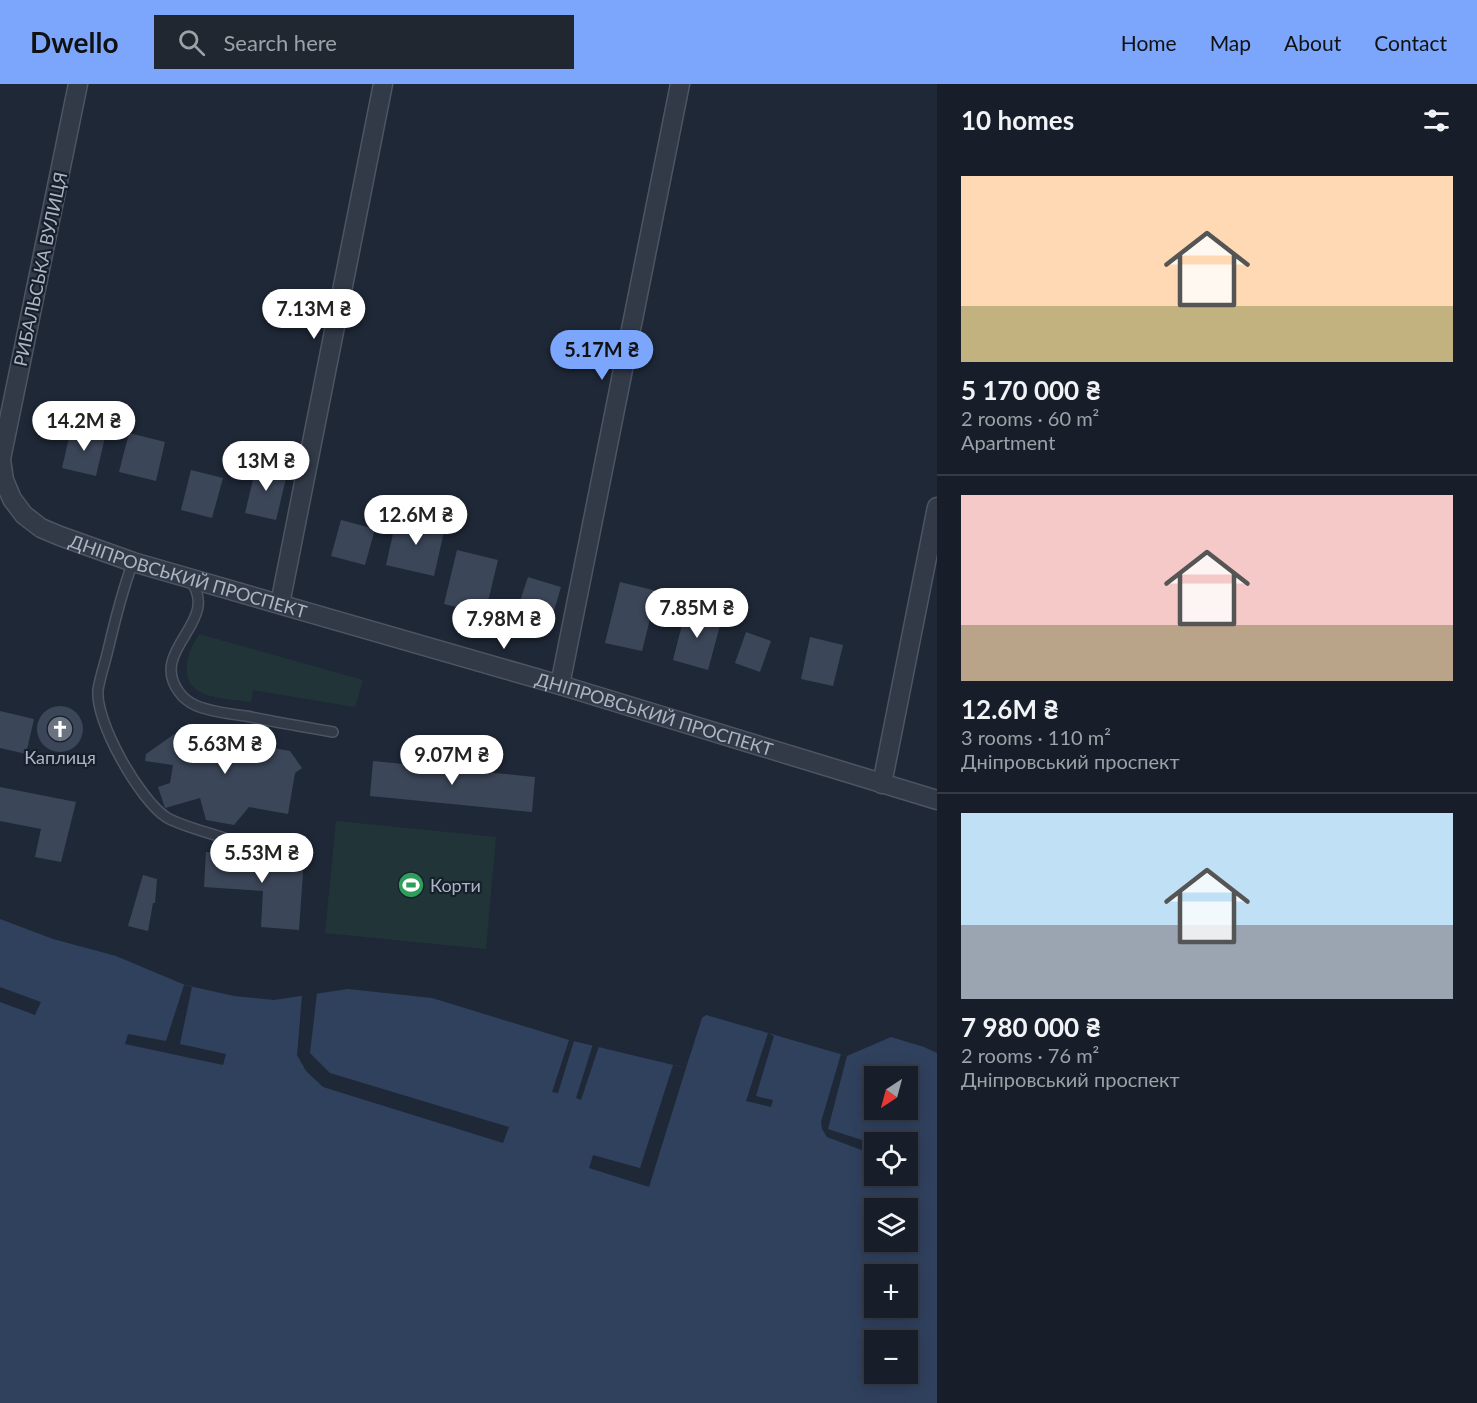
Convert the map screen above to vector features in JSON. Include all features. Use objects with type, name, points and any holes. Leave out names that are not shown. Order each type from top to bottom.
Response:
[{"type":"street","name":"РИБАЛЬСЬКА ВУЛИЦЯ","points":[[60,536],[41,528],[24,515],[12,499],[4,480],[1,459],[78,84]]},
{"type":"street","points":[[280,604],[383,84]]},
{"type":"street","points":[[560,686],[680,84]]},
{"type":"street","points":[[882,784],[937,507]]},
{"type":"street","name":"ДНІПРОВСЬКИЙ ПРОСПЕКТ","points":[[60,536],[133,562],[560,686],[937,800]]},
{"type":"lane","points":[[133,562],[121,594],[98,691],[99,709],[135,783],[157,810],[169,819],[227,838]]},
{"type":"lane","points":[[188,577],[196,590],[199,605],[195,620],[175,650],[171,661],[173,683],[179,693],[188,701],[209,710],[333,732]]},
{"type":"green space","points":[[199,634],[363,680],[355,707],[253,690],[251,702],[219,698],[199,691],[192,685],[187,665],[188,656]]},
{"type":"green space","name":"Корти","points":[[336,821],[496,837],[486,949],[325,933]]},
{"type":"water","points":[[0,919],[53,939],[116,956],[185,985],[234,996],[274,1000],[348,989],[432,998],[569,1040],[686,1068],[702,1018],[706,1015],[847,1056],[891,1037],[937,1053],[937,1403],[0,1403]]},
{"type":"pier","points":[[184,985],[192,987],[180,1044],[226,1054],[223,1065],[125,1044],[128,1034],[166,1041]]},
{"type":"pier","points":[[0,987],[41,1002],[35,1015],[0,1002]]},
{"type":"pier","points":[[317,993],[310,1053],[330,1073],[509,1127],[503,1143],[323,1087],[306,1071],[297,1055],[302,995]]},
{"type":"pier","points":[[768,1033],[774,1036],[756,1096],[773,1100],[771,1107],[746,1101]]},
{"type":"pier","points":[[569,1040],[574,1041],[558,1093],[552,1092]]},
{"type":"pier","points":[[593,1044],[599,1046],[581,1100],[576,1098]]},
{"type":"pier","points":[[841,1054],[847,1056],[828,1129],[864,1141],[864,1151],[827,1137],[821,1122]]},
{"type":"pier","points":[[673,1065],[686,1068],[649,1187],[589,1168],[593,1155],[640,1168]]},
{"type":"building","points":[[71,429],[105,437],[96,476],[62,468]]},
{"type":"building","points":[[129,433],[165,442],[156,481],[119,472]]},
{"type":"building","points":[[257,463],[288,470],[276,520],[245,513]]},
{"type":"building","points":[[191,470],[223,478],[212,518],[181,510]]},
{"type":"building","points":[[397,516],[445,527],[434,576],[386,565]]},
{"type":"building","points":[[341,520],[375,529],[365,565],[331,556]]},
{"type":"building","points":[[457,550],[498,560],[485,614],[444,604]]},
{"type":"building","points":[[528,577],[561,587],[550,624],[516,613]]},
{"type":"building","points":[[620,582],[657,591],[642,651],[605,643]]},
{"type":"building","points":[[686,609],[722,618],[708,670],[673,660]]},
{"type":"building","points":[[746,632],[771,641],[760,672],[735,663]]},
{"type":"building","points":[[810,637],[843,645],[833,686],[801,679]]},
{"type":"building","name":"Каплиця","points":[[60,706],[76,713],[83,729],[76,745],[60,752],[44,745],[37,729],[44,713]]},
{"type":"building","points":[[0,711],[34,719],[26,754],[0,748]]},
{"type":"building","points":[[180,730],[290,751],[302,768],[295,773],[288,814],[249,807],[234,825],[206,820],[200,798],[165,808],[158,787],[170,783],[173,765],[145,761],[146,754]]},
{"type":"building","points":[[373,761],[535,777],[532,812],[370,796]]},
{"type":"building","points":[[0,787],[76,802],[61,862],[35,857],[41,829],[0,821]]},
{"type":"building","points":[[206,852],[304,859],[299,930],[261,927],[263,891],[204,887]]},
{"type":"building","points":[[143,875],[157,879],[155,903],[153,903],[148,931],[128,926]]},
{"type":"place","name":"Каплиця","points":[[60,729]]},
{"type":"place","name":"Корти","points":[[411,885]]}]
